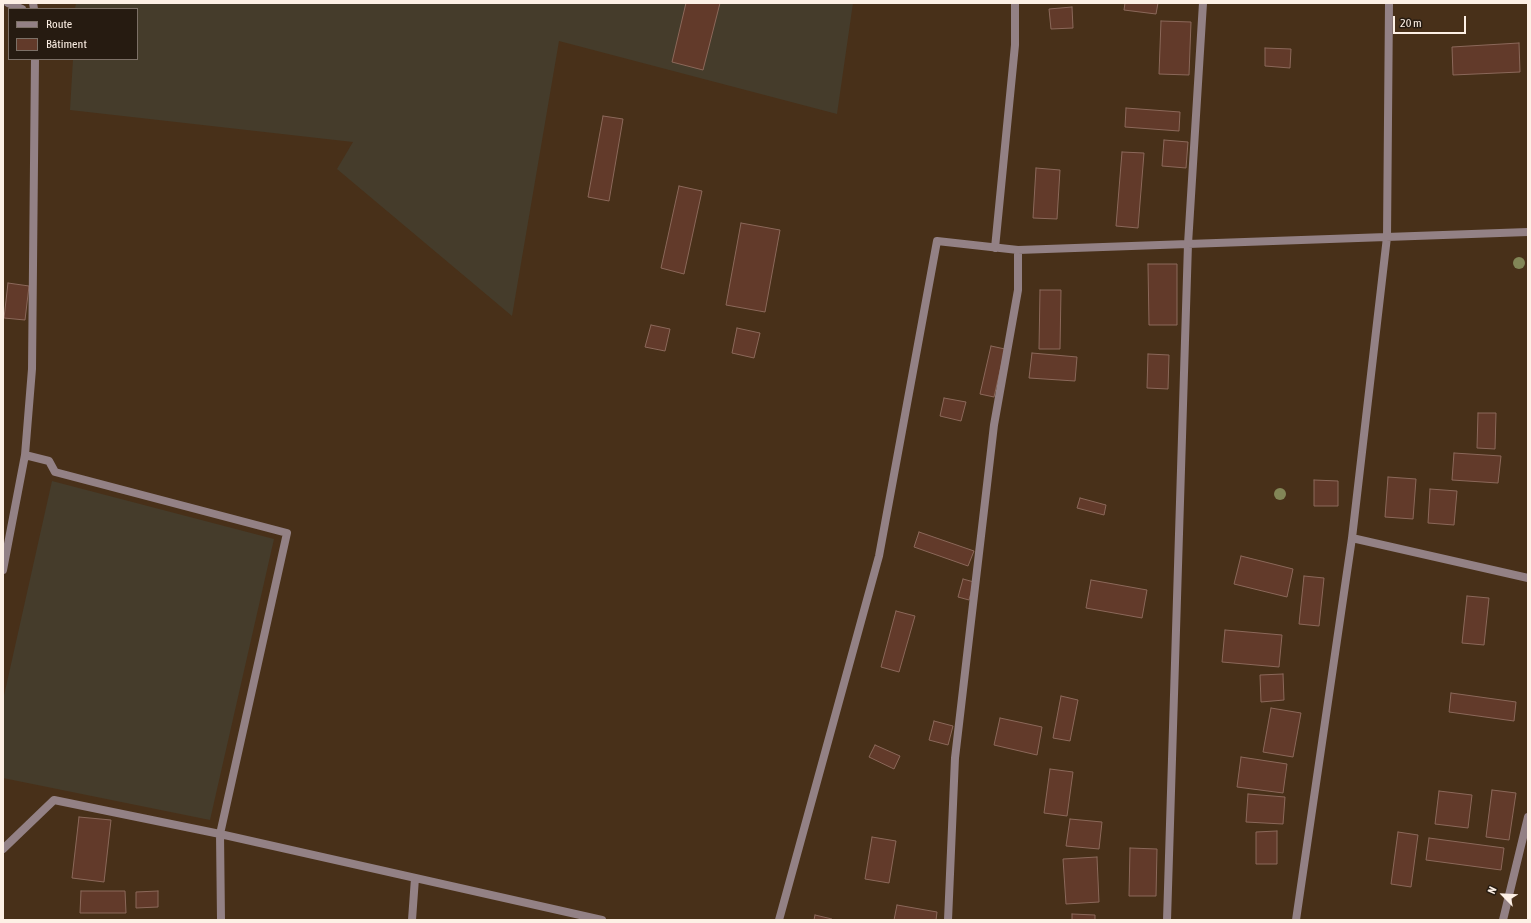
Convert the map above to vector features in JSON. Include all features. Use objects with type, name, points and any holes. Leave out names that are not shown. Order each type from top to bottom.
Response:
[{"type":"street","points":[[8,3],[20,8]]},
{"type":"street","points":[[995,248],[1015,45],[1015,3]]},
{"type":"street","points":[[1167,920],[1188,244],[1203,3]]},
{"type":"street","points":[[1296,920],[1352,538],[1387,237],[1389,3]]},
{"type":"street","points":[[3,570],[25,455],[32,369],[35,60]]},
{"type":"street","points":[[779,920],[879,556],[936,241],[1018,250],[1528,232]]},
{"type":"street","points":[[948,920],[955,758],[994,425],[1018,290],[1018,250]]},
{"type":"street","points":[[25,455],[49,461],[55,472],[287,533],[220,834],[221,920]]},
{"type":"street","points":[[1352,538],[1528,578]]},
{"type":"street","points":[[3,849],[54,800],[220,834],[602,920]]},
{"type":"street","points":[[1503,920],[1528,817]]},
{"type":"street","points":[[412,920],[415,878]]},
{"type":"shaded area","points":[[76,3],[853,3],[837,114],[559,41],[512,316],[337,169],[353,142],[70,110],[73,60],[138,60],[138,8],[75,8]]},
{"type":"shaded area","points":[[52,481],[274,539],[210,820],[3,778],[3,700]]},
{"type":"building","points":[[686,3],[720,3],[703,70],[672,62]]},
{"type":"building","points":[[1125,3],[1158,3],[1156,14],[1124,10]]},
{"type":"building","points":[[1072,7],[1073,28],[1051,29],[1049,9]]},
{"type":"building","points":[[1161,21],[1191,22],[1189,75],[1159,74]]},
{"type":"building","points":[[1519,43],[1520,72],[1453,75],[1452,47]]},
{"type":"building","points":[[1265,48],[1291,49],[1290,68],[1265,66]]},
{"type":"building","points":[[1126,108],[1180,112],[1179,131],[1125,127]]},
{"type":"building","points":[[603,116],[623,119],[609,201],[588,197]]},
{"type":"building","points":[[1164,140],[1188,142],[1186,168],[1162,166]]},
{"type":"building","points":[[1122,152],[1144,153],[1138,228],[1116,226]]},
{"type":"building","points":[[1036,168],[1060,170],[1057,219],[1033,218]]},
{"type":"building","points":[[679,186],[702,191],[684,274],[661,268]]},
{"type":"building","points":[[741,223],[780,230],[765,312],[726,305]]},
{"type":"building","points":[[1148,264],[1177,264],[1177,325],[1149,325]]},
{"type":"building","points":[[8,283],[29,286],[25,320],[4,318]]},
{"type":"building","points":[[1040,290],[1061,290],[1060,349],[1039,349]]},
{"type":"building","points":[[651,325],[670,329],[665,351],[645,347]]},
{"type":"building","points":[[737,328],[760,333],[754,358],[732,353]]},
{"type":"building","points":[[991,346],[1005,349],[994,397],[980,394]]},
{"type":"building","points":[[1032,353],[1077,357],[1075,381],[1029,378]]},
{"type":"building","points":[[1148,354],[1169,355],[1168,389],[1147,388]]},
{"type":"building","points":[[944,398],[966,402],[961,421],[940,416]]},
{"type":"building","points":[[1478,413],[1496,413],[1495,449],[1477,448]]},
{"type":"building","points":[[1454,453],[1501,456],[1498,483],[1452,480]]},
{"type":"building","points":[[1388,477],[1416,479],[1413,519],[1385,517]]},
{"type":"building","points":[[1314,480],[1338,481],[1338,506],[1314,506]]},
{"type":"building","points":[[1430,489],[1457,491],[1454,525],[1428,523]]},
{"type":"building","points":[[1080,498],[1106,505],[1104,515],[1077,508]]},
{"type":"building","points":[[919,532],[974,551],[968,566],[914,547]]},
{"type":"building","points":[[1241,556],[1293,569],[1287,597],[1234,584]]},
{"type":"building","points":[[1304,576],[1324,578],[1319,626],[1299,624]]},
{"type":"building","points":[[963,579],[974,582],[969,600],[958,597]]},
{"type":"building","points":[[1091,580],[1147,590],[1142,618],[1086,608]]},
{"type":"building","points":[[1467,596],[1489,598],[1484,645],[1462,643]]},
{"type":"building","points":[[896,611],[915,616],[899,672],[881,667]]},
{"type":"building","points":[[1225,630],[1282,635],[1279,667],[1222,662]]},
{"type":"building","points":[[1283,674],[1284,700],[1261,702],[1260,675]]},
{"type":"building","points":[[1451,693],[1516,702],[1514,721],[1449,712]]},
{"type":"building","points":[[1061,696],[1078,700],[1070,741],[1053,738]]},
{"type":"building","points":[[1271,708],[1301,713],[1293,757],[1263,752]]},
{"type":"building","points":[[1000,718],[1042,727],[1037,755],[994,745]]},
{"type":"building","points":[[934,721],[953,726],[948,745],[929,740]]},
{"type":"building","points":[[875,745],[900,756],[894,769],[869,757]]},
{"type":"building","points":[[1241,757],[1287,764],[1283,793],[1237,787]]},
{"type":"building","points":[[1050,769],[1073,772],[1067,816],[1044,813]]},
{"type":"building","points":[[1492,790],[1516,793],[1509,840],[1486,837]]},
{"type":"building","points":[[1439,791],[1472,795],[1468,828],[1435,824]]},
{"type":"building","points":[[1248,794],[1285,797],[1283,824],[1246,822]]},
{"type":"building","points":[[79,817],[111,820],[104,882],[72,878]]},
{"type":"building","points":[[1070,819],[1102,822],[1099,849],[1066,846]]},
{"type":"building","points":[[1277,831],[1277,864],[1256,864],[1256,832]]},
{"type":"building","points":[[1398,832],[1418,835],[1411,887],[1391,884]]},
{"type":"building","points":[[872,837],[896,841],[889,883],[865,879]]},
{"type":"building","points":[[1429,838],[1504,848],[1501,870],[1426,860]]},
{"type":"building","points":[[1130,848],[1157,849],[1156,896],[1129,896]]},
{"type":"building","points":[[1097,857],[1099,902],[1066,904],[1063,859]]},
{"type":"building","points":[[81,891],[125,891],[126,913],[80,913]]},
{"type":"building","points":[[158,891],[158,907],[136,908],[136,892]]},
{"type":"building","points":[[897,905],[937,912],[936,920],[894,920]]},
{"type":"building","points":[[1072,914],[1095,915],[1095,920],[1072,920]]},
{"type":"building","points":[[815,915],[832,919],[814,920]]}]
